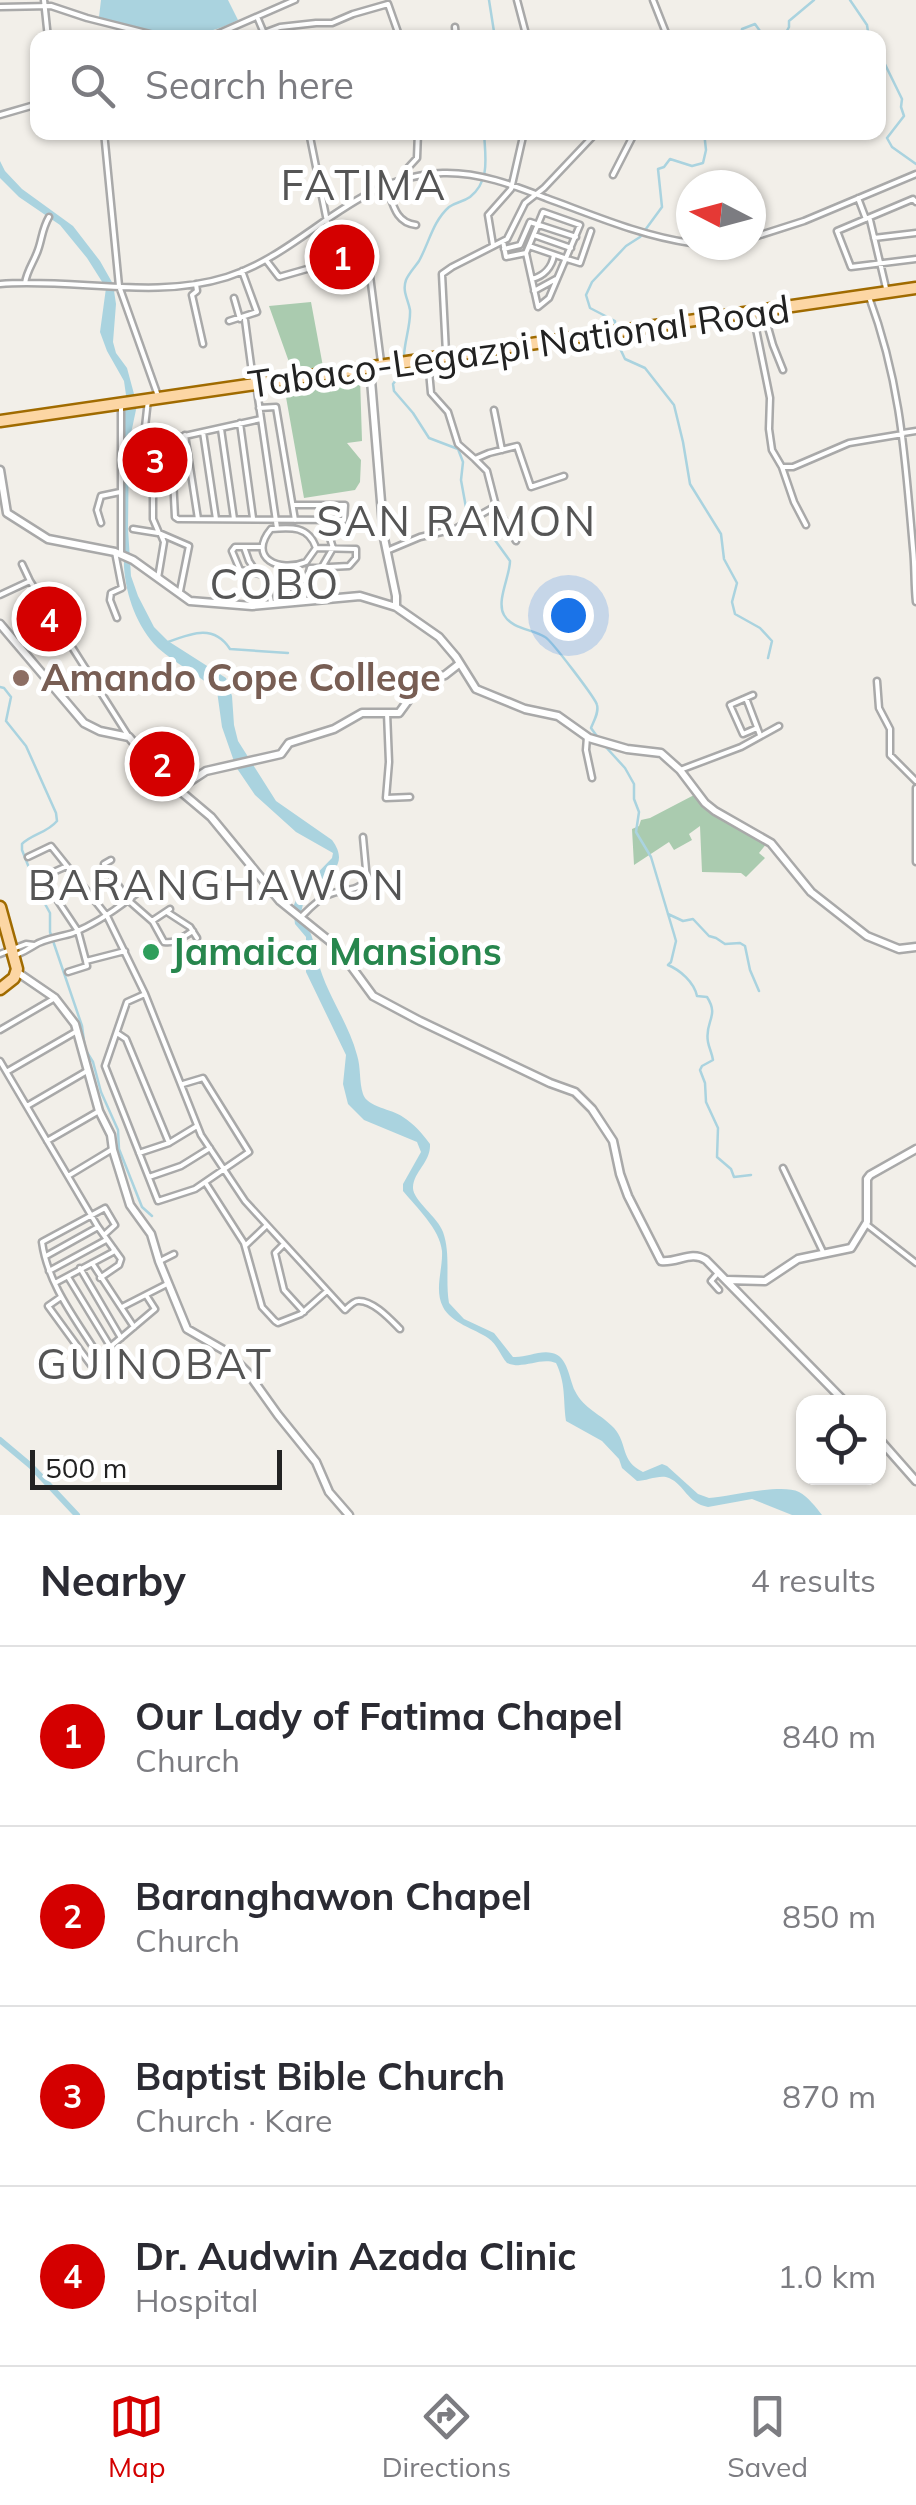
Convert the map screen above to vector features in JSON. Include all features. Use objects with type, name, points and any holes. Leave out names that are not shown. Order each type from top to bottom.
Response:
[{"type":"main road","name":"Tabaco-Legazpi National Road","points":[[0,421],[916,288]]},
{"type":"main road","points":[[0,907],[16,972],[0,989]]},
{"type":"street","points":[[227,30],[295,0]]},
{"type":"street","points":[[517,0],[526,30]]},
{"type":"street","points":[[653,0],[665,30]]},
{"type":"street","points":[[0,7],[44,3],[138,30]]},
{"type":"street","points":[[44,3],[47,30]]},
{"type":"street","points":[[274,30],[332,24],[388,4],[397,30]]},
{"type":"street","points":[[258,17],[263,30]]},
{"type":"street","points":[[0,115],[30,106]]},
{"type":"street","points":[[105,140],[117,286],[149,400],[143,445],[152,477],[153,519],[164,542],[158,578]]},
{"type":"street","points":[[310,140],[335,262]]},
{"type":"street","points":[[408,179],[406,170],[418,158],[418,140]]},
{"type":"street","points":[[493,245],[488,215],[513,185],[522,140]]},
{"type":"street","points":[[446,358],[442,274],[509,238],[525,202],[544,188],[589,140]]},
{"type":"street","points":[[613,174],[631,140]]},
{"type":"street","points":[[638,140],[642,144]]},
{"type":"street","points":[[622,158],[633,162]]},
{"type":"street","points":[[0,284],[196,284],[266,260],[369,192],[442,173],[484,177],[513,185],[644,232],[676,239]]},
{"type":"street","points":[[766,233],[916,174]]},
{"type":"street","points":[[386,185],[397,216],[406,224],[416,225]]},
{"type":"street","points":[[858,198],[874,238],[887,293]]},
{"type":"street","points":[[916,202],[913,199],[837,231],[851,267],[916,258]]},
{"type":"street","points":[[544,212],[580,225],[548,298],[538,307],[526,253],[534,235],[544,212]]},
{"type":"street","points":[[25,282],[49,218]]},
{"type":"street","points":[[504,249],[520,245],[530,222],[576,236]]},
{"type":"street","points":[[529,246],[580,264],[591,232]]},
{"type":"street","points":[[874,238],[916,233]]},
{"type":"street","points":[[534,235],[572,248]]},
{"type":"street","points":[[503,241],[506,257],[526,253]]},
{"type":"street","points":[[532,279],[543,274],[554,255]]},
{"type":"street","points":[[266,260],[279,278],[335,262],[368,260],[381,367],[387,550],[396,607]]},
{"type":"street","points":[[230,321],[257,312],[242,271]]},
{"type":"street","points":[[534,291],[558,278]]},
{"type":"street","points":[[196,284],[192,306],[203,344]]},
{"type":"street","points":[[869,296],[887,350],[903,434],[916,602]]},
{"type":"street","points":[[234,298],[242,318],[259,408],[277,528]]},
{"type":"street","points":[[758,313],[783,370]]},
{"type":"street","points":[[758,313],[770,398],[770,443],[806,525]]},
{"type":"street","points":[[428,360],[431,393],[448,412],[458,444],[487,471],[496,506],[516,540]]},
{"type":"street","points":[[117,618],[110,600],[112,593],[122,588],[121,404]]},
{"type":"street","points":[[259,408],[276,407],[295,520]]},
{"type":"street","points":[[494,410],[502,450]]},
{"type":"street","points":[[260,419],[172,438],[176,517],[344,520],[345,505],[293,505]]},
{"type":"street","points":[[240,424],[253,518]]},
{"type":"street","points":[[221,428],[234,519]]},
{"type":"street","points":[[782,467],[848,443],[916,431]]},
{"type":"street","points":[[203,432],[216,519]]},
{"type":"street","points":[[185,435],[198,519]]},
{"type":"street","points":[[475,459],[517,446],[531,486],[564,476]]},
{"type":"street","points":[[0,470],[8,513],[48,539],[133,560],[190,601],[252,606],[360,596],[396,607],[439,637],[476,688],[485,694],[558,716],[587,738],[661,753],[706,802],[771,843],[811,892],[866,936],[899,949],[916,947]]},
{"type":"street","points":[[101,523],[97,510],[102,496],[120,492]]},
{"type":"street","points":[[387,550],[450,531],[496,506]]},
{"type":"street","points":[[0,519],[8,513]]},
{"type":"street","points":[[261,547],[268,531],[277,528],[303,530],[316,548]]},
{"type":"street","points":[[133,529],[160,534],[189,546],[180,594]]},
{"type":"street","points":[[322,567],[333,548],[329,536]]},
{"type":"street","points":[[244,547],[257,573]]},
{"type":"street","points":[[261,547],[232,550],[243,571],[264,575],[272,604]]},
{"type":"street","points":[[261,547],[270,561],[288,567],[306,562],[316,548]]},
{"type":"street","points":[[310,568],[346,568],[354,562],[354,548],[316,548]]},
{"type":"street","points":[[306,562],[310,568]]},
{"type":"street","points":[[22,564],[129,737],[160,774],[211,816],[274,894],[337,947],[373,996],[575,1092],[613,1141],[628,1196],[661,1261],[698,1255],[706,1260],[838,1395]]},
{"type":"street","points":[[288,567],[288,602]]},
{"type":"street","points":[[304,602],[310,568]]},
{"type":"street","points":[[0,595],[30,581]]},
{"type":"street","points":[[0,624],[84,723],[100,732],[129,737]]},
{"type":"street","points":[[177,790],[206,770],[279,755],[289,743],[334,729],[362,714],[399,713],[422,683],[459,664]]},
{"type":"street","points":[[877,682],[879,708],[890,728],[890,754],[916,784],[916,862]]},
{"type":"street","points":[[753,695],[730,704],[743,734],[757,728]]},
{"type":"street","points":[[746,698],[760,735]]},
{"type":"street","points":[[386,713],[386,798],[410,798]]},
{"type":"street","points":[[680,770],[733,751],[780,726]]},
{"type":"street","points":[[587,738],[592,778]]},
{"type":"street","points":[[300,916],[332,892],[364,885],[368,875],[363,838]]},
{"type":"street","points":[[28,857],[50,846],[108,916],[145,994],[197,1126],[246,1201],[345,1310],[360,1301],[379,1309],[400,1330]]},
{"type":"street","points":[[96,869],[111,860]]},
{"type":"street","points":[[104,864],[128,900],[152,921],[164,942],[172,944],[193,931]]},
{"type":"street","points":[[67,866],[40,878],[78,931],[88,966],[68,972]]},
{"type":"street","points":[[0,954],[31,950],[34,945],[78,931],[108,916],[136,894]]},
{"type":"street","points":[[152,921],[168,910],[197,938]]},
{"type":"street","points":[[86,961],[125,951]]},
{"type":"street","points":[[16,972],[54,998],[77,1030],[130,1205],[151,1234],[186,1329],[227,1352],[248,1373],[316,1462],[329,1492],[349,1515]]},
{"type":"street","points":[[145,994],[127,1002],[105,1066],[158,1201],[195,1189],[250,1152],[202,1078],[181,1085]]},
{"type":"street","points":[[0,1030],[54,998]]},
{"type":"street","points":[[6,1072],[77,1030]]},
{"type":"street","points":[[116,1033],[126,1040],[169,1143]]},
{"type":"street","points":[[0,1061],[122,1262],[100,1278]]},
{"type":"street","points":[[27,1106],[88,1071]]},
{"type":"street","points":[[47,1141],[99,1111]]},
{"type":"street","points":[[140,1152],[169,1143],[197,1126]]},
{"type":"street","points":[[149,1177],[181,1166],[210,1148]]},
{"type":"street","points":[[68,1176],[112,1150]]},
{"type":"street","points":[[720,1290],[710,1281],[721,1276],[765,1281],[798,1258],[850,1248],[866,1224],[867,1179],[916,1150]]},
{"type":"street","points":[[783,1168],[824,1254]]},
{"type":"street","points":[[205,1182],[245,1246],[262,1307],[278,1323],[304,1312],[327,1290]]},
{"type":"street","points":[[49,1271],[106,1237],[115,1225],[104,1208],[42,1242],[44,1257],[49,1271],[61,1297],[100,1358]]},
{"type":"street","points":[[866,1224],[915,1260]]},
{"type":"street","points":[[245,1246],[267,1226]]},
{"type":"street","points":[[44,1257],[98,1227]]},
{"type":"street","points":[[284,1244],[275,1254],[284,1290],[304,1312]]},
{"type":"street","points":[[55,1283],[114,1249]]},
{"type":"street","points":[[159,1261],[174,1254]]},
{"type":"street","points":[[92,1263],[134,1327]]},
{"type":"street","points":[[80,1268],[121,1338]]},
{"type":"street","points":[[68,1277],[110,1347]]},
{"type":"street","points":[[122,1307],[168,1284]]},
{"type":"street","points":[[61,1297],[48,1306],[88,1364],[94,1365],[154,1310],[146,1295]]},
{"type":"street","points":[[886,1447],[916,1481]]},
{"type":"green space","points":[[311,302],[324,372],[294,376],[269,306]]},
{"type":"green space","points":[[360,377],[362,441],[347,443],[361,460],[360,482],[355,490],[304,498],[284,386]]},
{"type":"green space","points":[[696,794],[705,805],[767,843],[759,853],[765,858],[746,877],[741,873],[702,872],[700,826],[689,834],[692,840],[674,850],[669,842],[634,865],[632,829],[641,820]]},
{"type":"water","points":[[101,0],[228,0],[238,20],[212,30],[143,30],[99,17]]},
{"type":"water","points":[[0,161],[22,189],[73,226],[113,284],[113,342],[127,368],[137,405],[129,443],[128,529],[131,576],[138,596],[154,627],[168,641],[226,678],[238,741],[276,801],[332,840],[338,851],[336,867],[309,894],[300,919],[311,933],[322,973],[353,1043],[365,1098],[407,1120],[430,1144],[413,1187],[443,1232],[449,1303],[464,1319],[494,1333],[513,1357],[547,1352],[562,1359],[579,1397],[614,1428],[627,1457],[643,1472],[662,1464],[698,1494],[709,1498],[791,1490],[806,1497],[822,1515],[792,1515],[752,1499],[708,1507],[695,1502],[669,1478],[637,1481],[602,1441],[566,1421],[563,1385],[556,1363],[507,1363],[491,1341],[457,1321],[443,1307],[439,1294],[440,1243],[427,1219],[403,1191],[421,1152],[417,1142],[364,1120],[348,1104],[343,1084],[346,1055],[306,972],[306,937],[295,924],[293,907],[300,891],[333,853],[296,832],[255,795],[236,767],[222,727],[217,691],[158,648],[139,621],[130,600],[124,567],[126,395],[124,381],[100,332],[106,288],[60,225],[19,197],[0,178]]},
{"type":"waterway","points":[[489,0],[494,30]]},
{"type":"waterway","points":[[787,30],[789,21],[814,0]]},
{"type":"waterway","points":[[850,0],[868,30]]},
{"type":"waterway","points":[[742,30],[755,24],[759,30]]},
{"type":"waterway","points":[[886,66],[902,99],[904,116],[887,138],[892,147],[916,164]]},
{"type":"waterway","points":[[404,357],[410,316],[406,280],[444,213],[470,197],[481,183],[484,140]]},
{"type":"waterway","points":[[615,327],[615,321],[590,308],[586,295],[592,282],[626,246],[640,237],[662,207],[658,169],[670,159],[692,166],[703,163],[705,140]]},
{"type":"waterway","points":[[616,335],[625,359],[645,368],[674,405],[690,484],[721,534],[724,559],[737,583],[732,602],[735,614],[760,628],[772,641],[768,658]]},
{"type":"waterway","points":[[404,365],[393,384],[394,391],[429,438],[458,449],[463,462],[461,480],[469,524],[492,536],[510,561],[502,603],[504,615],[517,626],[545,637],[573,670],[597,705],[591,728],[599,739]]},
{"type":"waterway","points":[[168,642],[210,633],[230,649],[288,653]]},
{"type":"waterway","points":[[0,687],[11,697],[6,721],[26,746],[56,813],[57,821],[22,844],[22,850],[50,913],[50,932],[82,1026],[85,1049],[118,1130],[119,1149],[142,1207],[152,1216]]},
{"type":"waterway","points":[[604,745],[634,784],[639,812],[636,832],[651,857],[676,941],[668,965],[686,977],[697,996],[707,997],[711,1004],[707,1035],[713,1060],[700,1070],[706,1102],[718,1128],[717,1157],[734,1177],[751,1175]]},
{"type":"waterway","points":[[668,914],[683,921],[693,919],[709,936],[725,944],[745,946],[759,991]]},
{"type":"waterway","points":[[0,1440],[31,1466],[77,1515]]},
{"type":"place","name":"Our Lady of Fatima Chapel","points":[[342,257]]},
{"type":"place","name":"Baptist Bible Church","points":[[155,460]]},
{"type":"place","name":"Dr. Audwin Azada Clinic","points":[[49,619]]},
{"type":"place","name":"Amando Cope College","points":[[21,678]]},
{"type":"place","name":"Baranghawon Chapel","points":[[162,764]]},
{"type":"place","name":"Jamaica Mansions","points":[[151,952]]},
{"type":"district","name":"FATIMA","points":[[364,185]]},
{"type":"district","name":"SAN RAMON","points":[[457,521]]},
{"type":"district","name":"COBO","points":[[275,584]]},
{"type":"district","name":"BARANGHAWON","points":[[217,885]]},
{"type":"district","name":"GUINOBAT","points":[[155,1364]]}]
